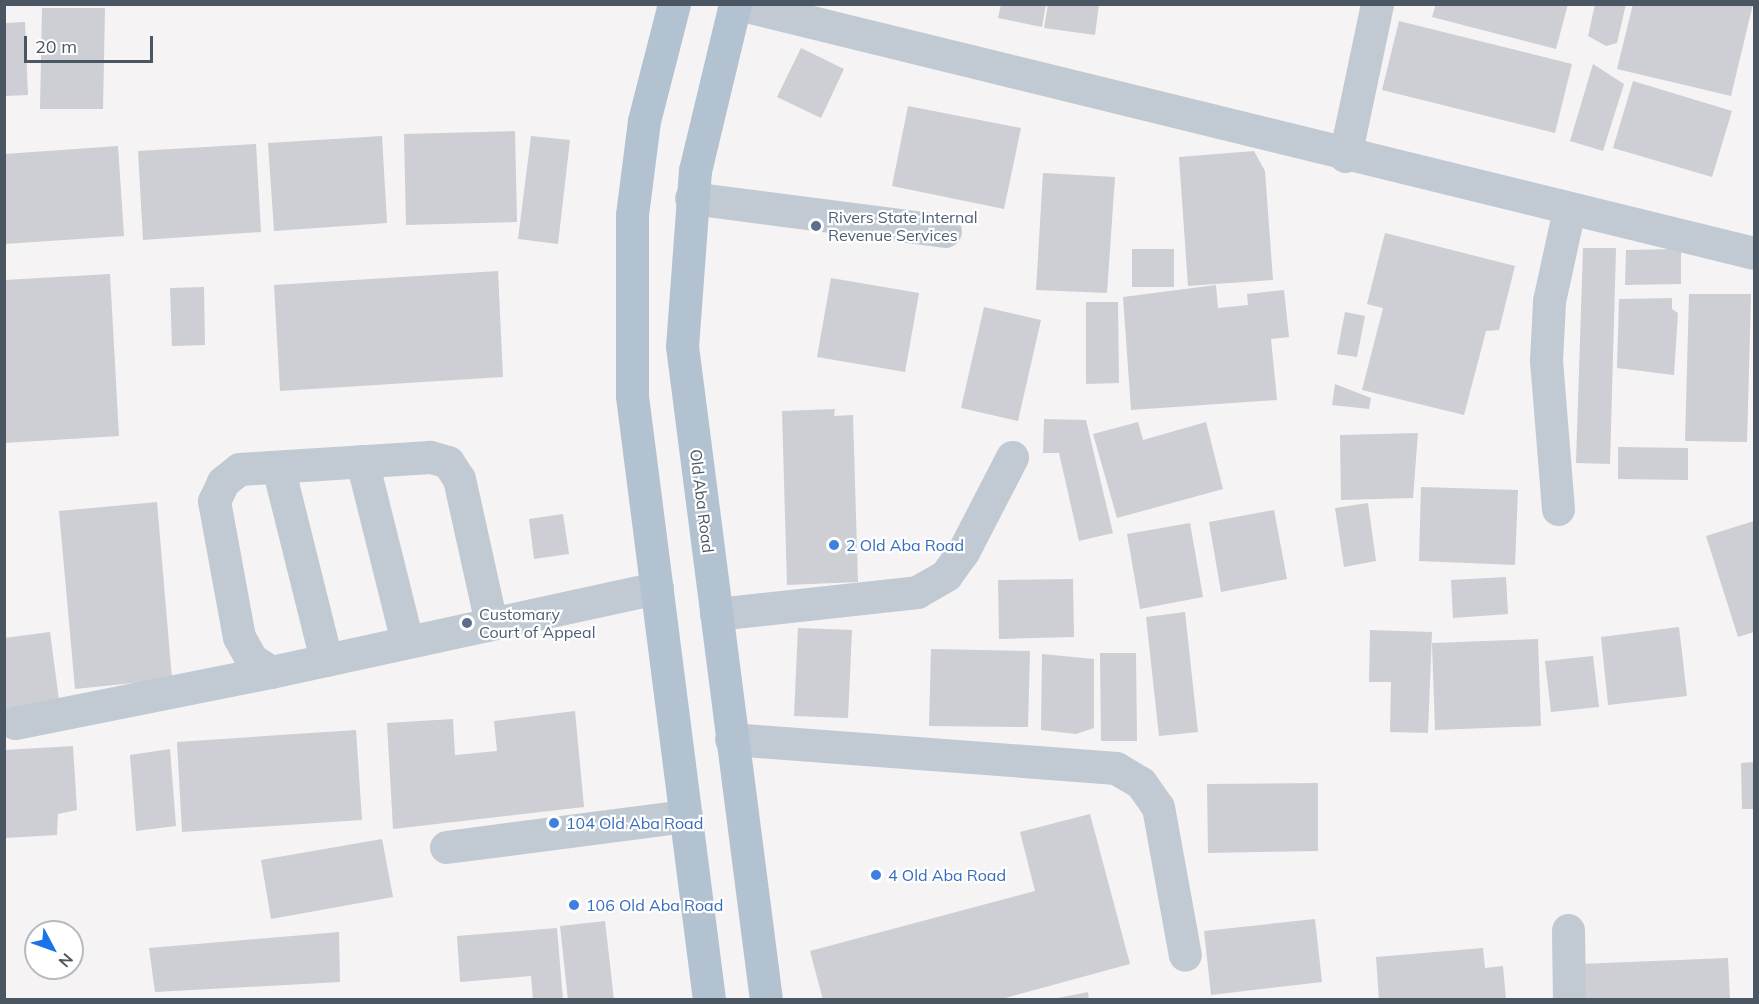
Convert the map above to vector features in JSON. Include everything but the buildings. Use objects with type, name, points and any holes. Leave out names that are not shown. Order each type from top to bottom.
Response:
[{"type":"main road","points":[[674,4],[644,121],[632,215],[632,396],[709,999]]},
{"type":"main road","name":"Old Aba Road","points":[[736,4],[691,198],[682,346],[766,999]]},
{"type":"street","points":[[736,4],[1345,156],[1755,253]]},
{"type":"street","points":[[1345,156],[1377,4]]},
{"type":"street","points":[[691,198],[945,231]]},
{"type":"street","points":[[1558,508],[1546,361],[1550,301],[1569,209]]},
{"type":"street","points":[[271,672],[250,659],[239,637],[214,501],[223,482],[239,469],[430,457],[448,462],[459,479],[491,623]]},
{"type":"street","points":[[716,614],[917,592],[946,576],[963,552],[1012,457]]},
{"type":"street","points":[[362,461],[407,641]]},
{"type":"street","points":[[278,466],[326,660]]},
{"type":"street","points":[[15,723],[271,672],[657,588]]},
{"type":"street","points":[[731,739],[1116,768],[1141,783],[1158,807],[1185,955]]},
{"type":"street","points":[[446,847],[686,816]]},
{"type":"street","points":[[1568,930],[1569,999]]},
{"type":"place","name":"Rivers State Internal Revenue Services","points":[[816,226]]},
{"type":"place","name":"2 Old Aba Road","points":[[834,545]]},
{"type":"place","name":"Customary Court of Appeal","points":[[467,623]]},
{"type":"place","name":"104 Old Aba Road","points":[[554,823]]},
{"type":"place","name":"4 Old Aba Road","points":[[876,875]]},
{"type":"place","name":"106 Old Aba Road","points":[[574,905]]}]
